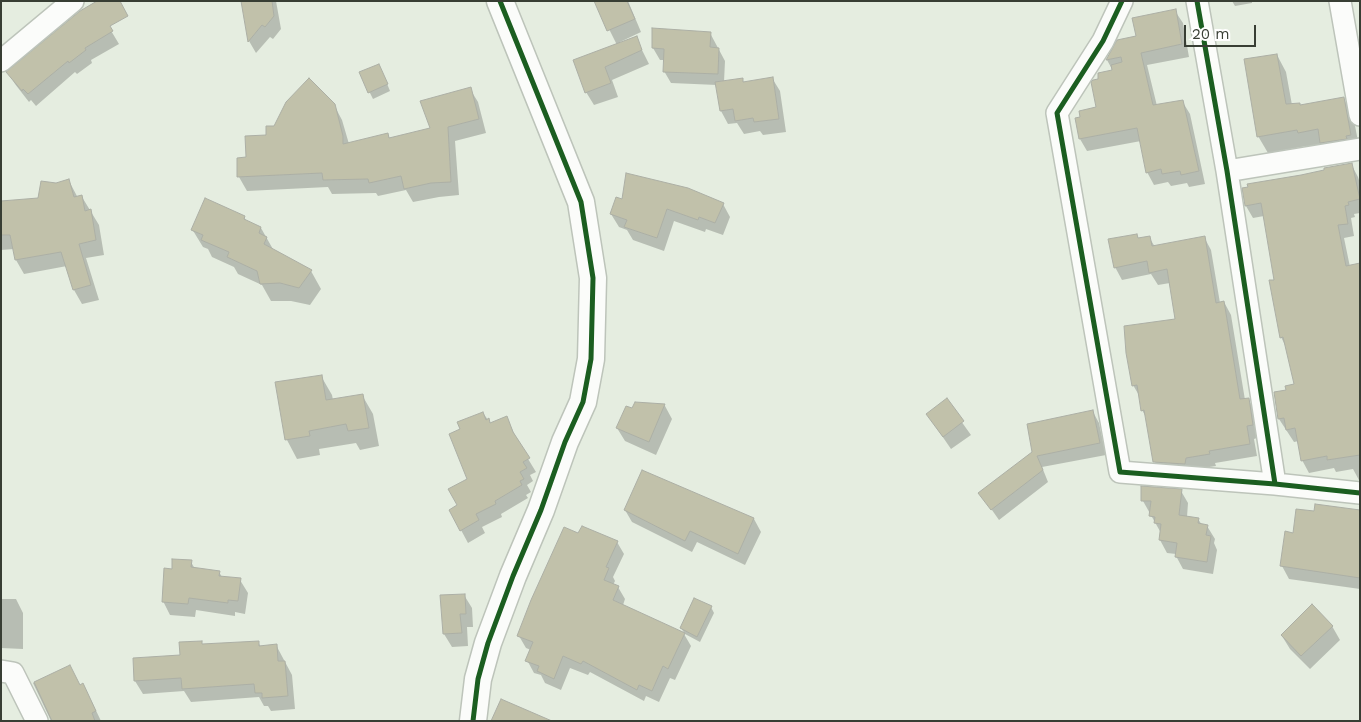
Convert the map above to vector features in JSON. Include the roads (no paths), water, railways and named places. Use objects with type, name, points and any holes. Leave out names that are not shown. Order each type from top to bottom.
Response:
[{"type":"street","points":[[1,61],[73,1]]},
{"type":"street","points":[[473,721],[478,679],[488,643],[513,576],[541,510],[565,442],[583,402],[591,359],[593,278],[582,202],[500,1]]},
{"type":"street","points":[[1122,1],[1103,42],[1057,113],[1120,472],[1275,484],[1360,493]]},
{"type":"street","points":[[1197,1],[1227,171],[1275,484]]},
{"type":"street","points":[[1340,1],[1360,115]]},
{"type":"street","points":[[1227,171],[1360,149]]},
{"type":"street","points":[[1,672],[13,673],[37,721]]}]
